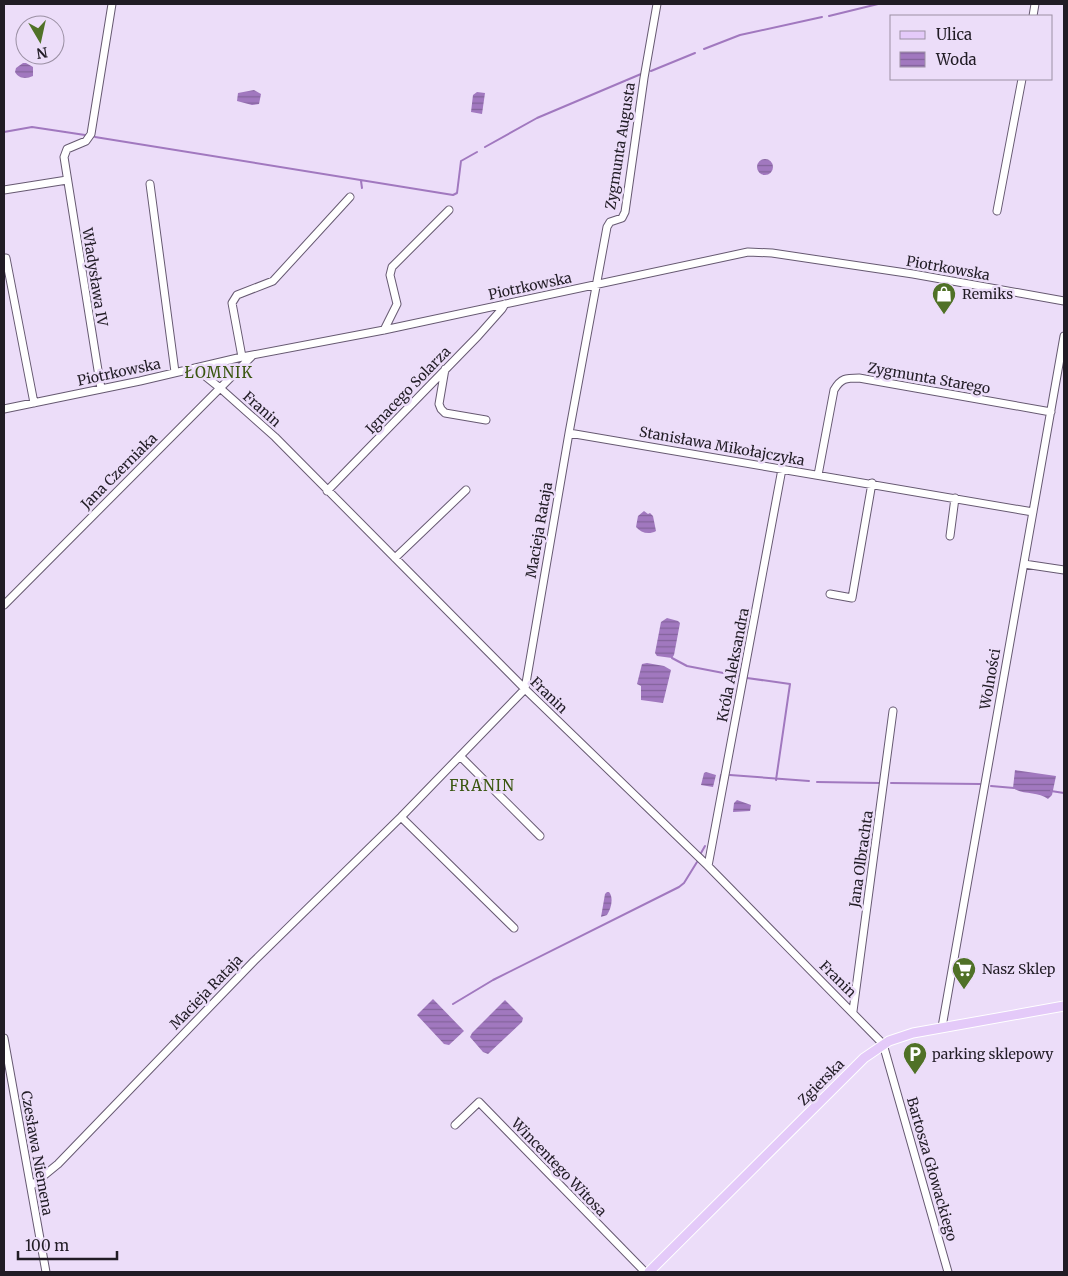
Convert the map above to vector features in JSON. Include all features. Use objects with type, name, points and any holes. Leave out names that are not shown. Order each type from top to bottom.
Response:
[{"type":"main road","name":"Zgierska","points":[[649,1272],[860,1063],[883,1044],[901,1036],[942,1027],[1064,1006]]},
{"type":"street","name":"Władysława IV","points":[[101,389],[64,157],[67,149],[86,141],[91,134],[112,4]]},
{"type":"street","name":"Zygmunta Augusta","points":[[596,284],[607,227],[610,222],[622,218],[625,212],[644,78],[657,4]]},
{"type":"street","points":[[996,211],[1000,202],[1022,80]]},
{"type":"street","points":[[4,190],[67,180]]},
{"type":"street","points":[[150,184],[175,372]]},
{"type":"street","points":[[242,357],[232,303],[233,299],[237,295],[273,281],[350,197]]},
{"type":"street","points":[[384,330],[397,304],[390,274],[392,267],[449,210]]},
{"type":"street","name":"Piotrkowska","points":[[4,409],[242,357],[384,330],[755,252],[920,275],[1064,301]]},
{"type":"street","points":[[6,258],[7,279],[34,403]]},
{"type":"street","name":"Macieja Rataja","points":[[31,1186],[58,1164],[254,961],[401,817],[525,688],[596,284]]},
{"type":"street","name":"Ignacego Solarza","points":[[327,491],[478,336],[505,304]]},
{"type":"street","name":"Wolności","points":[[942,1027],[1064,336]]},
{"type":"street","name":"Jana Czerniaka","points":[[4,605],[252,356]]},
{"type":"street","name":"Franin","points":[[195,368],[274,437],[525,688],[708,866],[853,1011],[883,1044]]},
{"type":"street","points":[[445,369],[439,404],[441,409],[445,413],[486,420]]},
{"type":"street","name":"Zygmunta Starego","points":[[818,475],[834,390],[838,382],[846,378],[859,378],[1051,412]]},
{"type":"street","name":"Stanisława Mikołajczyka","points":[[569,433],[872,483],[1033,512]]},
{"type":"street","name":"Króla Aleksandra","points":[[708,866],[782,468]]},
{"type":"street","points":[[830,594],[852,598],[872,483]]},
{"type":"street","points":[[394,558],[466,490]]},
{"type":"street","points":[[950,536],[956,498]]},
{"type":"street","points":[[1024,564],[1064,570]]},
{"type":"street","name":"Jana Olbrachta","points":[[853,1011],[893,711]]},
{"type":"street","points":[[460,756],[540,836]]},
{"type":"street","points":[[401,817],[514,928]]},
{"type":"street","name":"Czesława Niemena","points":[[4,1038],[46,1272]]},
{"type":"street","name":"Bartosza Głowackiego","points":[[883,1044],[948,1272]]},
{"type":"street","name":"Wincentego Witosa","points":[[455,1125],[479,1102],[645,1272]]},
{"type":"water","points":[[20,65],[30,65],[33,67],[33,76],[23,78],[15,72],[16,68]]},
{"type":"water","points":[[254,90],[261,94],[259,104],[252,105],[237,101],[238,93]]},
{"type":"water","points":[[477,92],[485,93],[482,114],[471,112],[473,95]]},
{"type":"water","points":[[765,159],[773,167],[765,175],[757,167]]},
{"type":"water","points":[[644,511],[653,516],[656,531],[645,533],[636,527],[638,516]]},
{"type":"water","points":[[667,618],[680,623],[672,658],[657,656],[655,653],[661,622]]},
{"type":"water","points":[[642,664],[664,666],[671,670],[663,703],[641,700],[641,686],[637,684]]},
{"type":"water","points":[[1015,770],[1056,776],[1052,795],[1048,799],[1013,788]]},
{"type":"water","points":[[704,773],[716,775],[713,787],[701,785]]},
{"type":"water","points":[[737,800],[751,805],[750,811],[733,812],[734,803]]},
{"type":"water","points":[[607,892],[611,894],[611,907],[607,915],[601,917],[605,894]]},
{"type":"water","points":[[433,999],[464,1031],[449,1045],[444,1044],[417,1015]]},
{"type":"water","points":[[505,1000],[523,1018],[522,1022],[488,1054],[483,1052],[470,1037]]},
{"type":"waterway","points":[[829,16],[878,4]]},
{"type":"waterway","points":[[704,49],[740,35],[822,17]]},
{"type":"waterway","points":[[651,71],[695,53]]},
{"type":"waterway","points":[[485,147],[537,118],[641,74]]},
{"type":"waterway","points":[[4,132],[32,127],[85,135]]},
{"type":"waterway","points":[[95,137],[453,195],[457,193],[461,161],[477,152]]},
{"type":"waterway","points":[[361,181],[362,188]]},
{"type":"waterway","points":[[672,658],[687,666],[739,676]]},
{"type":"waterway","points":[[747,678],[790,684],[776,780]]},
{"type":"waterway","points":[[720,781],[721,775]]},
{"type":"waterway","points":[[730,775],[809,781]]},
{"type":"waterway","points":[[817,782],[880,783]]},
{"type":"waterway","points":[[891,783],[980,784]]},
{"type":"waterway","points":[[991,786],[1014,788]]},
{"type":"waterway","points":[[1051,791],[1064,793]]},
{"type":"waterway","points":[[701,853],[705,846]]},
{"type":"waterway","points":[[453,1004],[493,980],[679,887],[684,883],[697,862]]},
{"type":"place","name":"Remiks","points":[[944,315]]},
{"type":"place","name":"Nasz Sklep","points":[[964,990]]},
{"type":"place","name":"parking sklepowy","points":[[915,1075]]},
{"type":"district","name":"ŁOMNIK","points":[[219,372]]},
{"type":"district","name":"FRANIN","points":[[482,785]]}]
